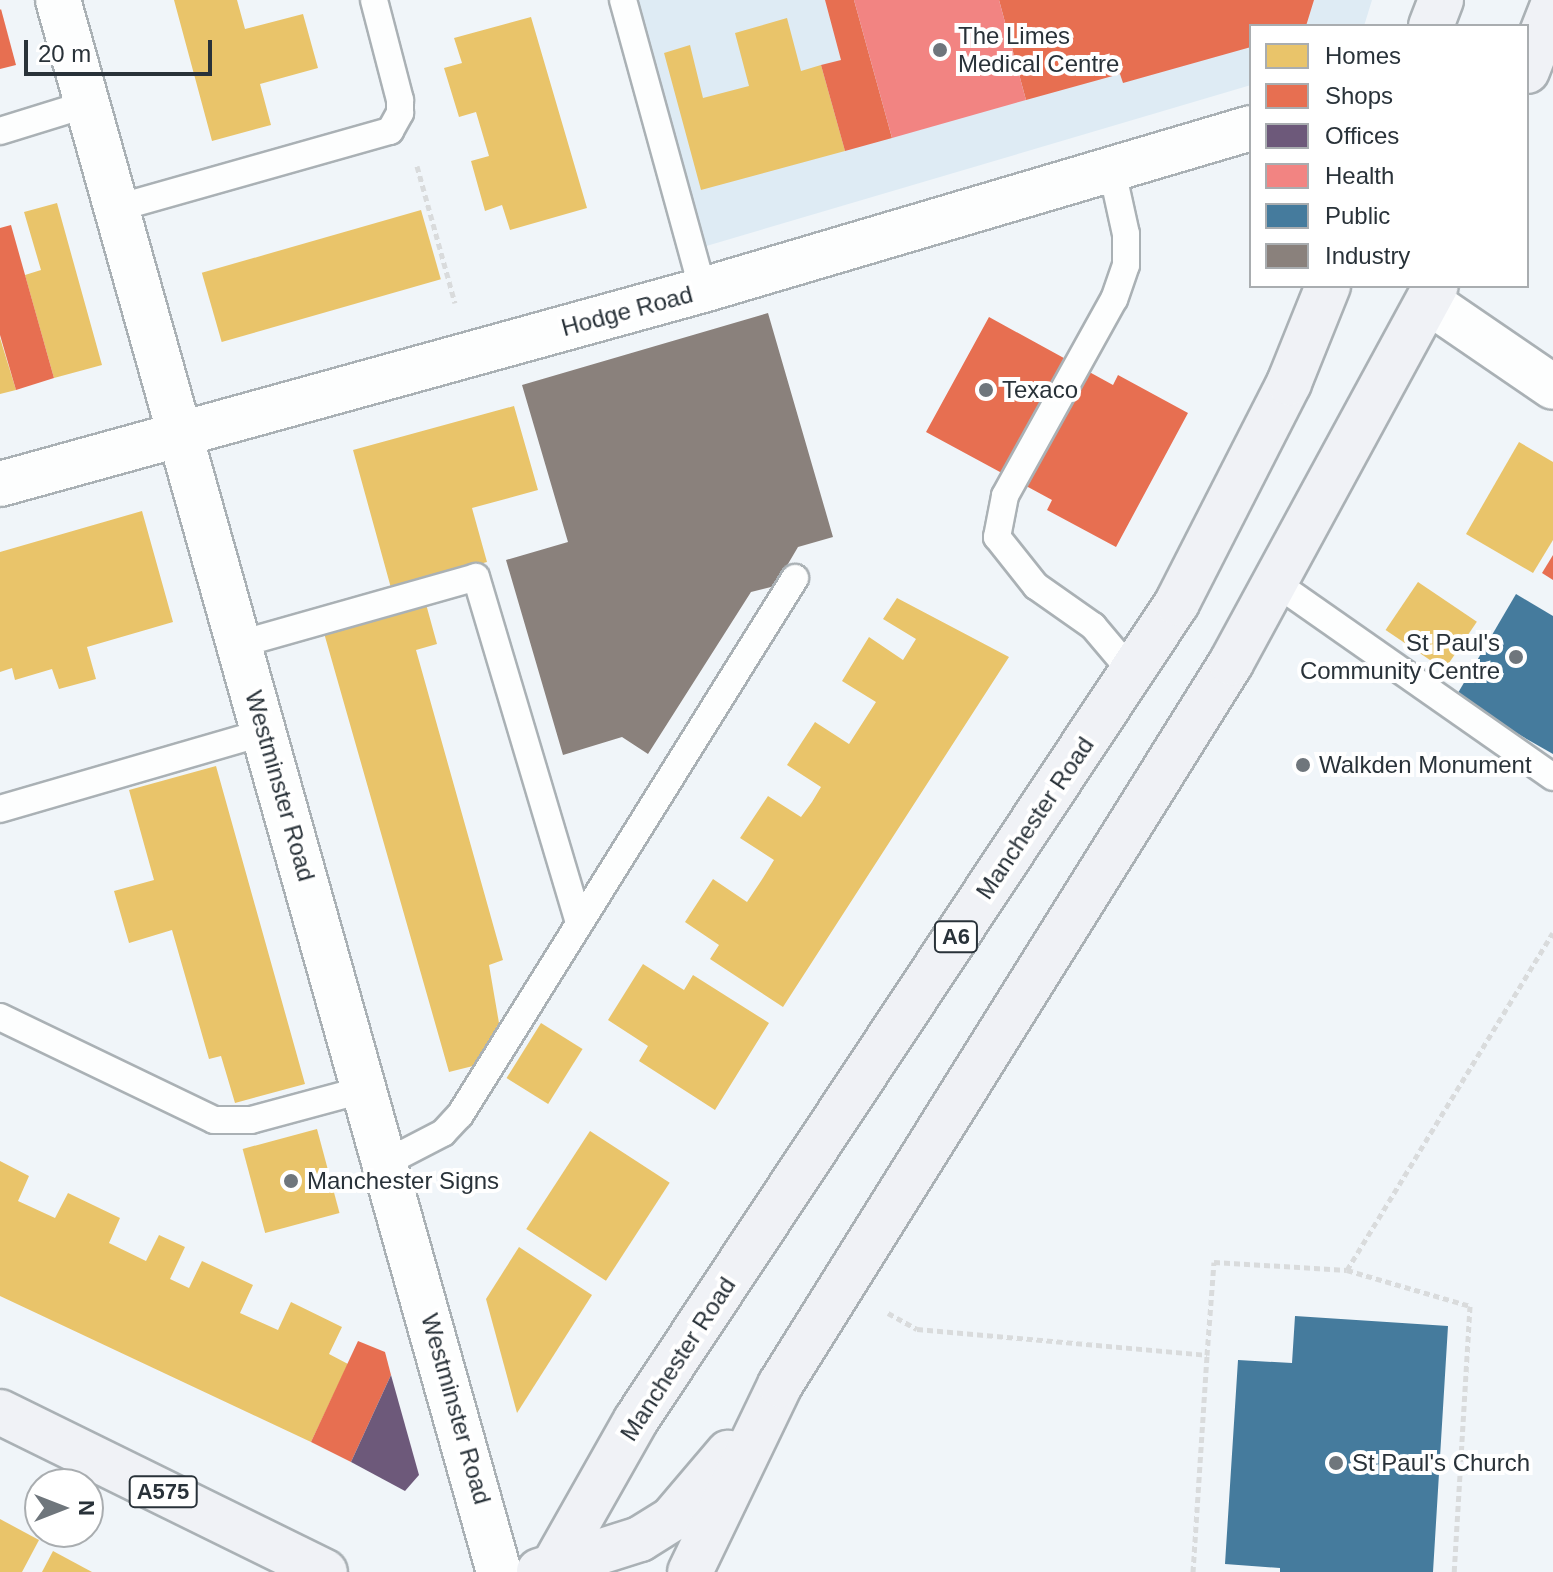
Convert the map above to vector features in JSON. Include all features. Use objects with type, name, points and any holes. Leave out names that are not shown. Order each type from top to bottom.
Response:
[{"type":"main road","points":[[1432,24],[1441,0]]},
{"type":"main road","points":[[1529,66],[1553,5]]},
{"type":"main road","name":"Manchester Road","points":[[544,1571],[636,1420],[1177,603],[1289,383],[1327,288]]},
{"type":"main road","points":[[544,1571],[640,1539],[672,1519],[780,1385],[1276,583],[1433,294]]},
{"type":"main road","points":[[690,1572],[780,1385]]},
{"type":"main road","name":"A575","points":[[0,1412],[302,1567]]},
{"type":"street","name":"Westminster Road","points":[[58,0],[387,1162],[499,1572]]},
{"type":"street","name":"Hodge Road","points":[[0,484],[703,290],[1111,166],[1249,129]]},
{"type":"street","points":[[1433,294],[1553,387]]},
{"type":"lane","points":[[117,208],[390,131],[397,122],[400,100],[374,0]]},
{"type":"lane","points":[[623,0],[703,290]]},
{"type":"lane","points":[[0,131],[87,104]]},
{"type":"lane","points":[[1111,166],[1126,234],[1126,265],[1114,299],[1005,496],[997,537],[1036,586],[1093,626],[1131,671]]},
{"type":"lane","points":[[240,644],[476,577],[579,923]]},
{"type":"lane","points":[[387,1162],[443,1133],[460,1115],[795,578]]},
{"type":"lane","points":[[1276,583],[1553,777]]},
{"type":"lane","points":[[0,809],[265,732]]},
{"type":"lane","points":[[0,1017],[214,1120],[251,1120],[366,1089]]},
{"type":"path","points":[[397,122],[411,144],[470,355]]},
{"type":"path","points":[[1347,1270],[1553,933]]},
{"type":"path","points":[[1193,1572],[1214,1262],[1347,1270],[1470,1306],[1454,1572]]},
{"type":"path","points":[[843,1286],[917,1329],[1207,1355]]},
{"type":"shaded area","points":[[637,0],[1372,0],[1365,24],[1249,24],[1249,86],[703,247]]},
{"type":"building: Homes","points":[[174,0],[237,0],[245,29],[303,14],[318,68],[260,84],[271,125],[212,141]]},
{"type":"building: Homes","points":[[531,17],[587,208],[510,230],[502,205],[485,211],[471,161],[489,156],[476,112],[459,117],[444,68],[462,63],[454,38]]},
{"type":"building: Homes","points":[[787,18],[801,71],[821,65],[845,151],[701,190],[664,53],[690,45],[703,98],[749,86],[735,33]]},
{"type":"building: Homes","points":[[57,203],[102,365],[54,378],[25,275],[41,270],[24,212]]},
{"type":"building: Homes","points":[[421,210],[441,279],[222,342],[202,273]]},
{"type":"building: Homes","points":[[0,338],[16,390],[0,394]]},
{"type":"building: Homes","points":[[514,406],[538,490],[472,508],[487,562],[391,588],[353,450]]},
{"type":"building: Homes","points":[[1519,442],[1553,462],[1553,540],[1533,573],[1466,534]]},
{"type":"building: Homes","points":[[142,511],[173,622],[87,647],[96,679],[59,689],[52,669],[15,680],[12,668],[0,672],[0,552]]},
{"type":"building: Homes","points":[[1418,582],[1477,622],[1444,670],[1386,630]]},
{"type":"building: Homes","points":[[897,598],[1009,657],[783,1007],[710,959],[719,945],[685,922],[713,879],[747,902],[761,881],[774,860],[740,838],[768,796],[801,817],[812,802],[821,787],[787,765],[815,722],[849,744],[876,702],[842,681],[869,637],[903,660],[916,639],[883,619]]},
{"type":"building: Homes","points":[[426,604],[437,644],[416,650],[503,960],[489,965],[499,1023],[473,1066],[449,1072],[324,633]]},
{"type":"building: Homes","points":[[216,766],[305,1084],[235,1103],[221,1056],[209,1059],[172,930],[129,943],[114,891],[154,880],[129,790]]},
{"type":"building: Homes","points":[[643,964],[684,990],[693,975],[769,1023],[715,1110],[639,1061],[648,1046],[608,1020]]},
{"type":"building: Homes","points":[[541,1023],[583,1049],[548,1104],[507,1078]]},
{"type":"building: Homes","name":"Manchester Signs","points":[[317,1129],[340,1213],[265,1233],[243,1149]]},
{"type":"building: Homes","points":[[590,1131],[670,1183],[606,1281],[526,1229]]},
{"type":"building: Homes","points":[[0,1161],[29,1176],[18,1201],[55,1218],[68,1193],[120,1218],[109,1243],[146,1261],[159,1235],[185,1247],[170,1279],[189,1288],[202,1261],[253,1285],[240,1313],[278,1330],[291,1302],[342,1327],[329,1354],[348,1364],[311,1442],[0,1296]]},
{"type":"building: Homes","points":[[519,1247],[592,1295],[517,1413],[486,1299]]},
{"type":"building: Homes","points":[[0,1519],[24,1532],[24,1548],[35,1548],[22,1572],[0,1572]]},
{"type":"building: Homes","points":[[53,1551],[92,1572],[42,1572]]},
{"type":"building: Shops","points":[[825,0],[854,0],[892,138],[845,151],[821,65],[841,60]]},
{"type":"building: Shops","points":[[999,0],[1314,0],[1307,24],[1249,24],[1249,48],[1123,83],[1120,74],[1026,100]]},
{"type":"building: Shops","points":[[0,10],[16,65],[0,69]]},
{"type":"building: Shops","points":[[11,225],[54,378],[16,390],[0,335],[0,228]]},
{"type":"building: Shops","name":"Texaco","points":[[989,317],[1113,385],[1118,375],[1188,413],[1116,547],[1047,510],[1052,500],[926,432]]},
{"type":"building: Shops","points":[[1553,555],[1553,580],[1542,573]]},
{"type":"building: Shops","points":[[358,1341],[385,1352],[391,1375],[351,1462],[311,1442]]},
{"type":"building: Offices","points":[[391,1375],[419,1475],[405,1491],[351,1462]]},
{"type":"building: Health","name":"The Limes Medical Centre","points":[[854,0],[999,0],[1026,100],[892,138]]},
{"type":"building: Public","name":"St Paul's Community Centre","points":[[1516,594],[1553,616],[1553,754],[1455,698]]},
{"type":"building: Public","name":"St Paul's Church","points":[[1295,1316],[1448,1326],[1433,1572],[1280,1572],[1280,1568],[1225,1564],[1238,1360],[1292,1363]]},
{"type":"building: Industry","points":[[768,313],[833,537],[798,547],[775,586],[751,592],[648,754],[622,737],[563,755],[506,560],[568,542],[522,385]]},
{"type":"place","name":"The Limes Medical Centre","points":[[940,50]]},
{"type":"place","name":"Texaco","points":[[986,390]]},
{"type":"place","name":"St Paul's Community Centre","points":[[1516,657]]},
{"type":"place","name":"Walkden Monument","points":[[1303,765]]},
{"type":"place","name":"Manchester Signs","points":[[291,1181]]},
{"type":"place","name":"St Paul's Church","points":[[1336,1463]]}]
